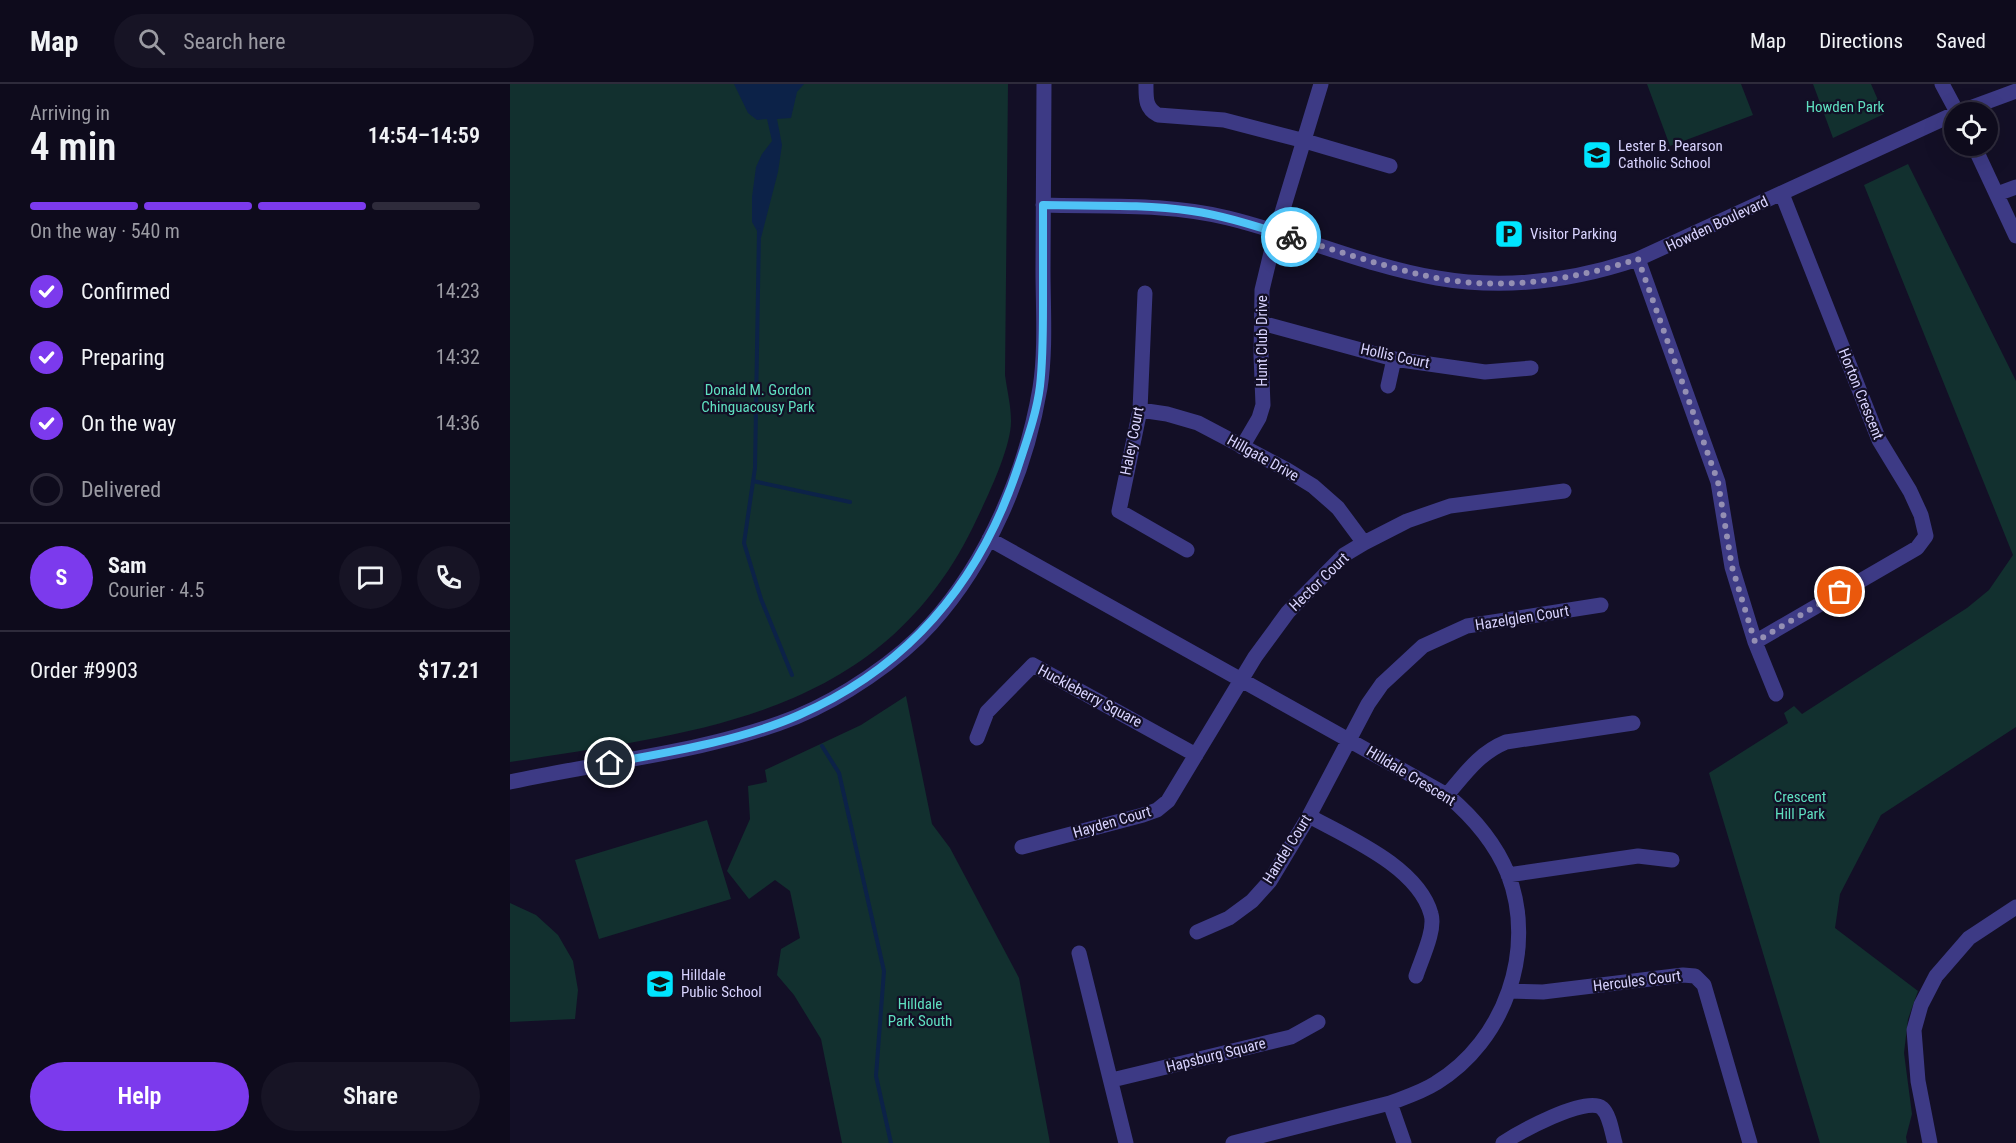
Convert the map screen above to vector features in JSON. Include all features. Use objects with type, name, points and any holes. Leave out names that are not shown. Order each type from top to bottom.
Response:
[{"type":"street","points":[[510,782],[704,744],[776,724],[842,694],[886,664],[930,625],[949,602],[988,539],[1008,499],[1027,440],[1040,387],[1043,329],[1044,84]]},
{"type":"street","points":[[1146,84],[1146,102],[1152,112],[1158,116],[1224,120],[1390,166]]},
{"type":"street","name":"Hunt Club Drive","points":[[1242,447],[1259,418],[1263,405],[1262,290],[1276,232],[1321,84]]},
{"type":"street","points":[[1942,84],[1951,102]]},
{"type":"street","name":"Howden Boulevard","points":[[1986,102],[2016,91]]},
{"type":"street","name":"Howden Boulevard","points":[[1043,205],[1155,207],[1192,211],[1228,218],[1410,272],[1473,282],[1509,283],[1572,277],[1638,259],[1944,119]]},
{"type":"street","points":[[1979,156],[2016,237]]},
{"type":"street","points":[[1997,194],[2016,187]]},
{"type":"street","name":"Horton Crescent","points":[[1755,642],[1917,548],[1926,536],[1921,515],[1910,491],[1879,440],[1782,194]]},
{"type":"street","points":[[1638,259],[1718,482],[1732,567],[1755,642],[1776,694]]},
{"type":"street","name":"Haley Court","points":[[1145,293],[1140,410],[1119,511],[1187,550]]},
{"type":"street","name":"Hollis Court","points":[[1262,323],[1394,359],[1485,372],[1531,368]]},
{"type":"street","points":[[1388,386],[1394,359]]},
{"type":"street","name":"Hillgate Drive","points":[[1140,410],[1167,414],[1198,423],[1313,486],[1338,508],[1364,543]]},
{"type":"street","name":"Hector Court","points":[[1242,680],[1288,612],[1344,555],[1364,543],[1407,521],[1450,506],[1564,491]]},
{"type":"street","name":"Hilldale Crescent","points":[[988,539],[1447,795],[1465,810],[1492,843],[1508,874],[1515,902],[1518,936],[1516,966],[1498,1017],[1470,1055],[1436,1084],[1390,1103],[1258,1140],[1233,1143]]},
{"type":"street","name":"Hazelglen Court","points":[[1348,739],[1382,684],[1423,646],[1467,626],[1601,605]]},
{"type":"street","name":"Huckleberry Square","points":[[977,738],[987,712],[1033,665],[1196,754]]},
{"type":"street","name":"Hayden Court","points":[[1022,848],[1143,815],[1156,810],[1168,801],[1242,680]]},
{"type":"street","points":[[1447,795],[1479,757],[1491,748],[1506,742],[1633,723]]},
{"type":"street","name":"Handel Court","points":[[1197,932],[1229,918],[1252,902],[1270,880],[1309,816],[1348,739]]},
{"type":"street","points":[[1309,816],[1382,856],[1406,873],[1424,899],[1432,915],[1431,930],[1416,976]]},
{"type":"street","points":[[1508,874],[1638,856],[1672,861]]},
{"type":"street","points":[[1930,1143],[1918,1081],[1914,1030],[1921,1005],[1936,976],[1969,939],[2016,907]]},
{"type":"street","points":[[1079,953],[1126,1143]]},
{"type":"street","name":"Hercules Court","points":[[1509,991],[1543,992],[1683,975],[1695,976],[1704,985],[1750,1143]]},
{"type":"street","name":"Hapsburg Square","points":[[1112,1080],[1291,1037],[1318,1022]]},
{"type":"street","points":[[1390,1103],[1404,1143]]},
{"type":"street","points":[[1503,1143],[1524,1130],[1574,1109],[1595,1105],[1601,1107],[1606,1113],[1615,1143]]},
{"type":"green space","name":"Donald M. Gordon Chinguacousy Park","points":[[510,84],[1008,84],[1005,375],[1011,420],[1003,459],[984,504],[973,527],[934,591],[887,640],[835,677],[776,705],[714,725],[648,739],[510,762]]},
{"type":"green space","points":[[1647,84],[1741,84],[1753,115],[1670,146]]},
{"type":"green space","name":"Howden Park","points":[[1813,84],[1871,84],[1884,114],[1833,138]]},
{"type":"green space","name":"Crescent Hill Park","points":[[1908,164],[2016,381],[2016,727],[1881,815],[1840,894],[1835,928],[1918,991],[1908,1019],[1904,1053],[1912,1114],[1906,1137],[1907,1143],[1820,1143],[1709,773],[1788,723],[1784,713],[1794,706],[1802,714],[1967,608],[1989,590],[2013,555],[1864,185]]},
{"type":"green space","name":"Hilldale Park South","points":[[906,696],[932,824],[950,848],[1019,978],[1050,1143],[842,1143],[821,1039],[794,995],[777,975],[781,949],[800,938],[790,891],[775,880],[749,899],[727,871],[750,819],[748,786],[767,782],[765,770],[861,725]]},
{"type":"green space","points":[[707,820],[731,899],[599,939],[575,860]]},
{"type":"green space","points":[[510,903],[536,915],[558,935],[573,961],[578,990],[575,1019],[510,1022]]},
{"type":"water","points":[[734,84],[804,84],[797,92],[791,118],[777,119],[782,145],[778,172],[761,238],[752,222],[752,197],[756,167],[772,141],[767,119],[757,120],[748,113]]},
{"type":"waterway","points":[[759,230],[755,468],[744,543],[761,599],[792,675]]},
{"type":"waterway","points":[[753,481],[850,502]]},
{"type":"waterway","points":[[822,746],[839,773],[884,971],[876,1076],[891,1143]]},
{"type":"way so far","points":[[1291,237],[1410,272],[1473,282],[1509,283],[1572,277],[1638,259],[1718,482],[1732,567],[1755,642],[1840,592]]},
{"type":"place","name":"Lester B. Pearson Catholic School","points":[[1597,155]]},
{"type":"place","name":"Visitor Parking","points":[[1509,234]]},
{"type":"place","name":"Hilldale Public School","points":[[660,984]]},
{"type":"route","points":[[610,763],[704,744],[797,716],[842,694],[886,664],[930,625],[949,602],[977,559],[1008,499],[1027,440],[1040,387],[1043,329],[1043,205],[1155,207],[1192,211],[1228,218],[1291,237]]}]
